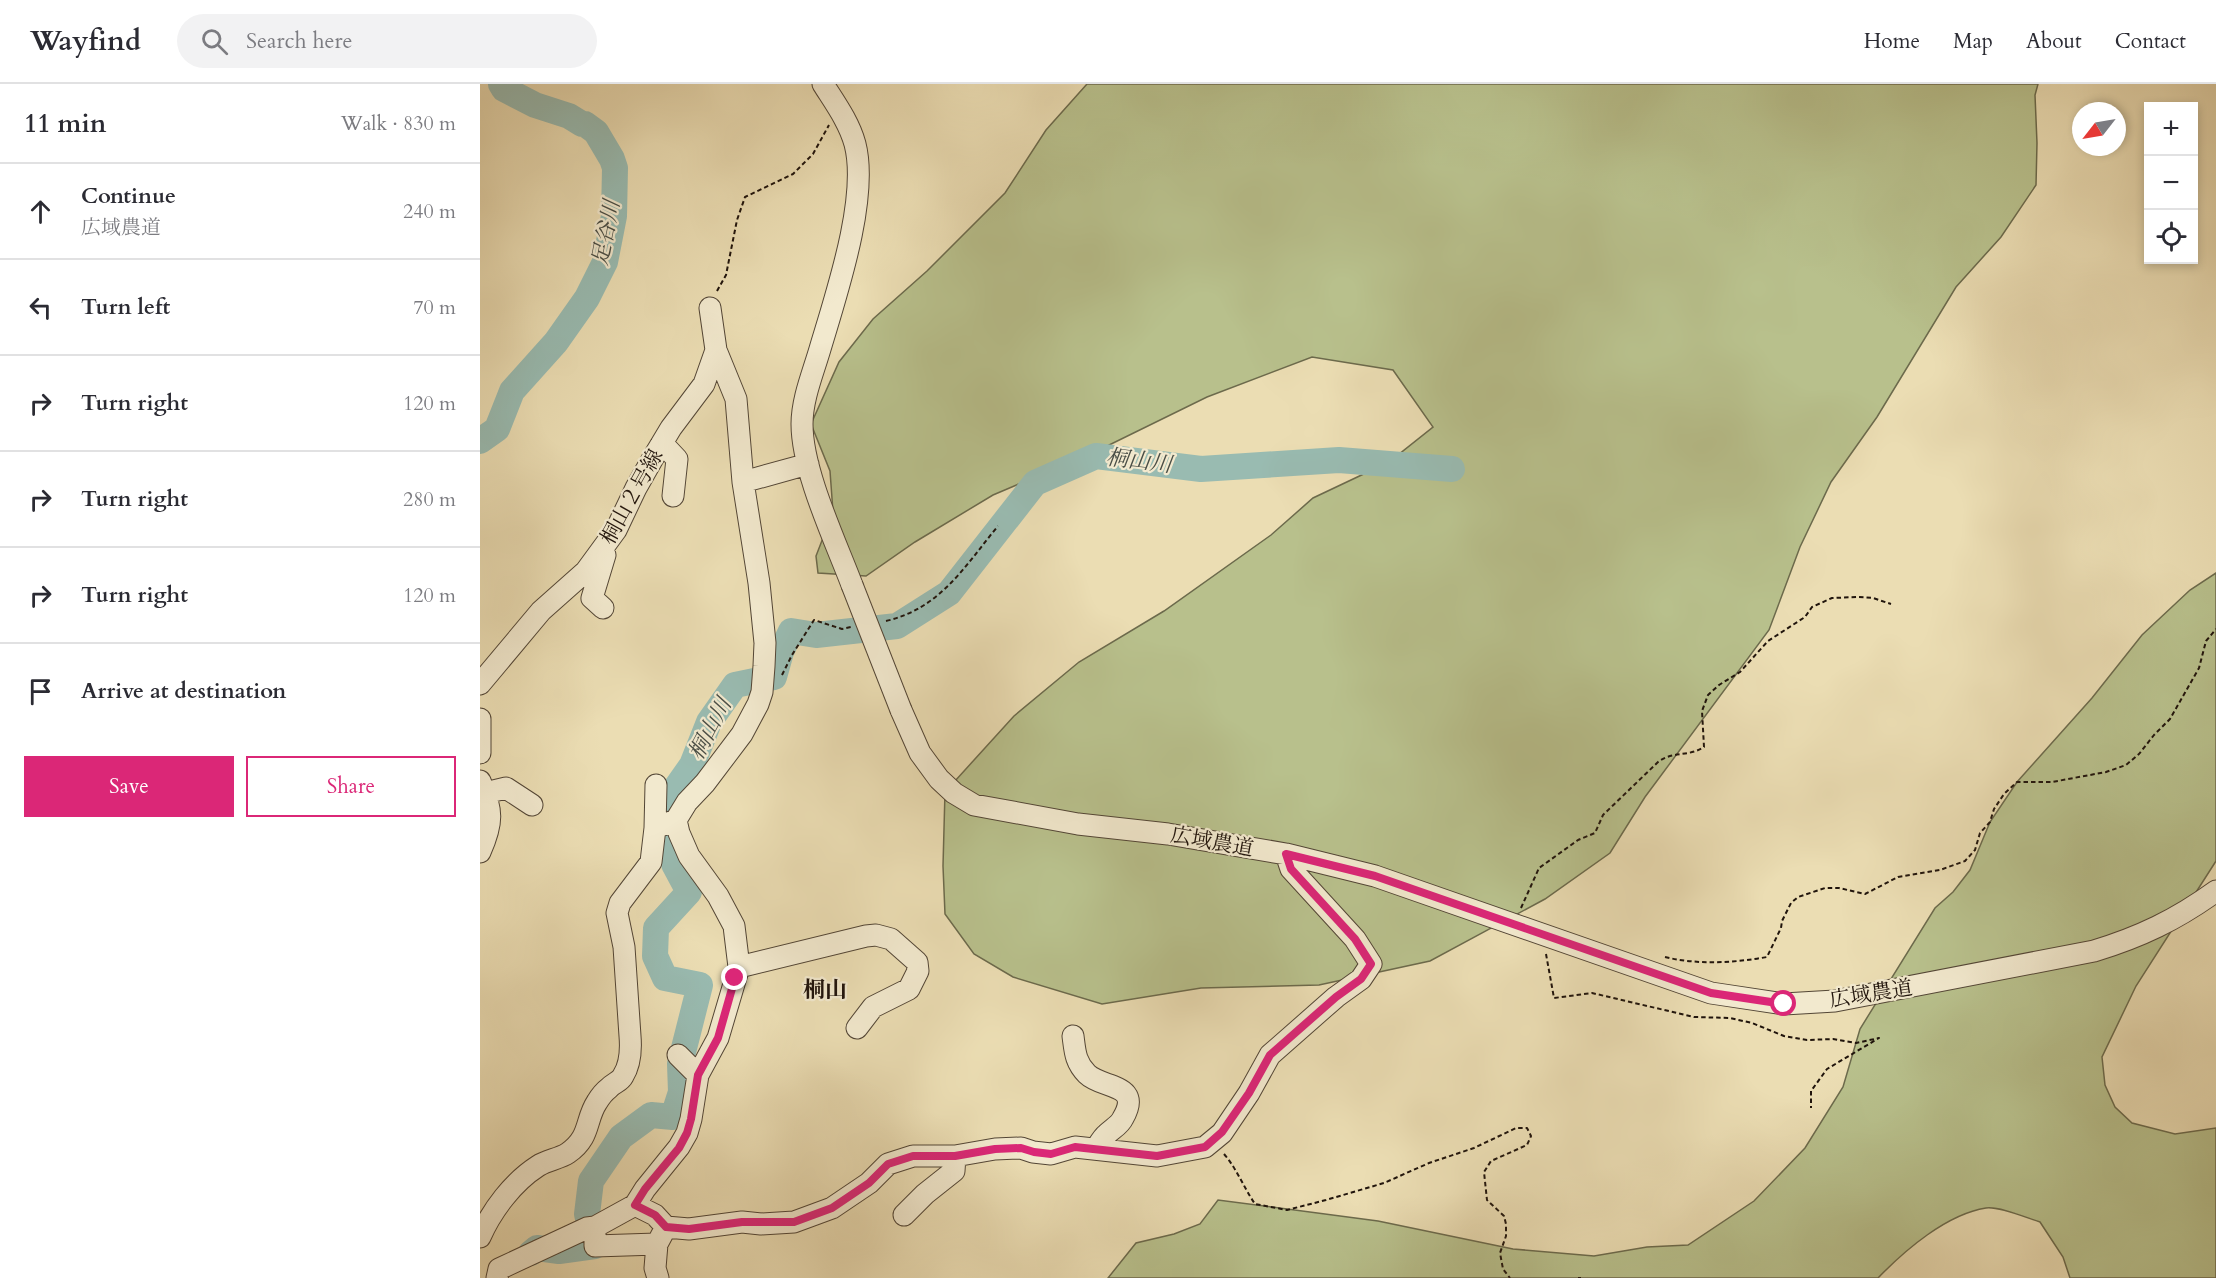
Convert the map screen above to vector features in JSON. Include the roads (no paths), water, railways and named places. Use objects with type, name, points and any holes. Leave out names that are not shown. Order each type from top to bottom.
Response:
[{"type":"street","name":"広域農道","points":[[825,87],[839,107],[855,144],[860,183],[848,249],[808,390],[802,424],[808,464],[852,585],[901,711],[920,753],[939,779],[954,793],[974,805],[1078,824],[1168,834],[1286,854],[1375,876],[1711,993],[1784,1004],[1835,1001],[2094,951],[2125,942],[2161,927],[2216,891]]},
{"type":"street","points":[[655,828],[676,820],[687,802],[705,783],[742,734],[762,692],[765,643],[743,482],[736,399],[716,350],[710,308]]},
{"type":"street","name":"桐山２号線","points":[[480,684],[541,611],[586,572],[603,549],[616,530],[636,488],[662,443],[704,384],[716,350]]},
{"type":"street","points":[[662,443],[677,459],[673,496]]},
{"type":"street","points":[[743,482],[808,464]]},
{"type":"street","points":[[755,558],[762,555],[768,535]]},
{"type":"street","points":[[603,549],[606,553],[592,598],[603,608]]},
{"type":"street","points":[[480,719],[480,753]]},
{"type":"street","points":[[480,1237],[487,1221],[506,1196],[524,1178],[539,1165],[567,1153],[581,1140],[588,1129],[596,1104],[609,1088],[624,1076],[631,1049],[624,946],[617,913],[620,903],[651,862],[657,784]]},
{"type":"street","points":[[480,852],[489,829],[490,801],[483,787],[506,788],[532,805]]},
{"type":"street","points":[[496,1278],[499,1269],[587,1228],[595,1227],[635,1205],[645,1189],[679,1148],[687,1133],[698,1075],[718,1038],[740,967],[734,926],[718,896],[689,856],[676,820]]},
{"type":"street","points":[[595,1227],[595,1246],[742,1222],[794,1222],[832,1208],[869,1183],[888,1164],[913,1156],[955,1156],[995,1149],[1021,1148],[1051,1154],[1075,1147],[1157,1156],[1205,1147],[1222,1132],[1249,1093],[1270,1055],[1336,997],[1361,979],[1371,964],[1355,939],[1291,869],[1286,854]]},
{"type":"street","points":[[740,967],[866,936],[876,935],[891,939],[917,962],[918,971],[909,989],[873,1007],[857,1028]]},
{"type":"street","points":[[1073,1036],[1076,1060],[1088,1075],[1120,1088],[1126,1094],[1129,1104],[1123,1120],[1106,1134],[1096,1149]]},
{"type":"street","points":[[678,1055],[698,1075]]},
{"type":"street","points":[[904,1215],[925,1194],[954,1171],[955,1156]]},
{"type":"street","points":[[635,1205],[655,1215],[662,1235],[655,1268],[658,1278]]},
{"type":"waterway","name":"足谷川","points":[[480,441],[497,429],[512,391],[556,342],[587,298],[605,262],[614,216],[615,168],[596,132],[569,116],[535,105],[504,89],[501,84]]},
{"type":"waterway","name":"桐山川","points":[[531,1253],[537,1248],[559,1251],[595,1246],[587,1214],[591,1181],[621,1137],[651,1115],[673,1117],[681,1092],[680,1064],[700,985],[665,978],[655,956],[656,928],[689,892],[674,864],[673,792],[692,765],[709,722],[735,685],[774,677],[781,652],[791,631],[816,635],[897,626],[949,593],[1035,483],[1096,456],[1201,469],[1339,460],[1452,469]]},
{"type":"district","name":"桐山","points":[[825,990]]}]
